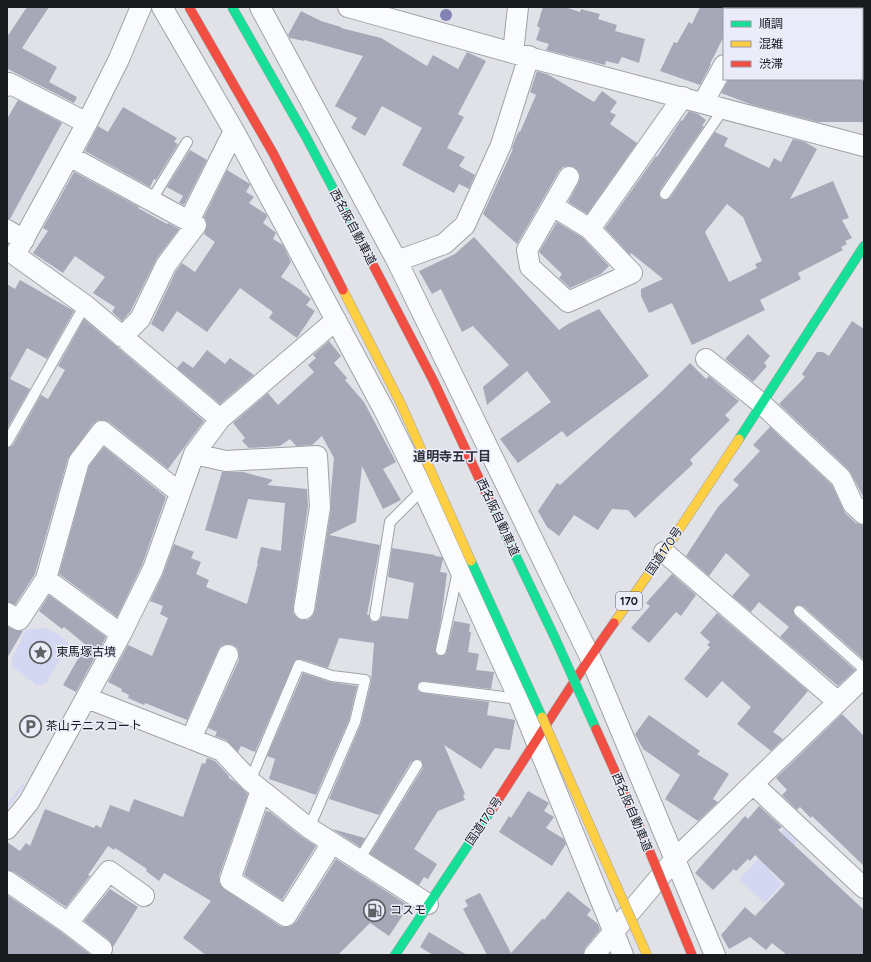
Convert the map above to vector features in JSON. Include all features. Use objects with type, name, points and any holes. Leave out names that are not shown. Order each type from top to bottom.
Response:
[{"type":"highway","points":[[189,7],[273,153],[401,404],[646,955]]},
{"type":"highway","name":"西名阪自動車道","points":[[232,7],[306,137],[434,382],[559,645],[638,824],[692,955]]},
{"type":"highway","name":"国道170号","points":[[394,955],[536,743],[590,657],[664,552],[864,246]]},
{"type":"street","points":[[141,7],[119,59],[87,123],[69,156],[13,246],[220,419]]},
{"type":"street","points":[[162,7],[234,131],[336,320],[423,489],[519,699],[623,955]]},
{"type":"street","points":[[260,7],[397,261],[590,657],[715,955]]},
{"type":"street","points":[[348,7],[521,55],[864,146]]},
{"type":"street","points":[[397,261],[444,244],[465,225],[501,145],[521,55],[518,7]]},
{"type":"street","points":[[703,103],[723,67]]},
{"type":"street","points":[[7,86],[8,84],[87,123]]},
{"type":"street","points":[[590,229],[683,97]]},
{"type":"street","points":[[189,221],[234,131]]},
{"type":"street","points":[[69,156],[196,225],[166,265],[140,320],[122,337]]},
{"type":"street","points":[[553,206],[590,229],[632,273],[568,302],[530,267],[527,250],[569,177]]},
{"type":"street","points":[[7,829],[29,802],[121,634],[154,569],[194,454],[220,419],[336,320]]},
{"type":"street","points":[[706,359],[762,404],[841,478],[853,504],[864,514]]},
{"type":"street","points":[[7,613],[19,620],[46,579],[79,461],[102,431],[180,493]]},
{"type":"street","points":[[194,454],[226,461],[317,456],[320,507],[304,609]]},
{"type":"street","points":[[664,552],[838,702]]},
{"type":"street","points":[[46,579],[121,634]]},
{"type":"street","points":[[191,739],[228,655]]},
{"type":"street","points":[[594,955],[675,859],[864,677]]},
{"type":"street","points":[[86,698],[222,751],[256,785],[309,828],[428,904]]},
{"type":"street","points":[[752,784],[864,888]]},
{"type":"street","points":[[256,785],[230,880],[286,916],[332,843]]},
{"type":"street","points":[[68,924],[109,872],[144,896]]},
{"type":"street","points":[[7,881],[102,950]]},
{"type":"lane","points":[[665,194],[724,108]]},
{"type":"lane","points":[[151,201],[187,142]]},
{"type":"lane","points":[[852,263],[864,268]]},
{"type":"lane","points":[[7,442],[85,306]]},
{"type":"lane","points":[[374,616],[390,522],[423,489]]},
{"type":"lane","points":[[441,650],[459,568]]},
{"type":"lane","points":[[800,610],[864,669]]},
{"type":"lane","points":[[256,785],[299,665],[332,676],[365,680],[355,722],[309,828]]},
{"type":"lane","points":[[423,687],[519,699]]},
{"type":"lane","points":[[359,860],[417,766]]},
{"type":"shaded area","points":[[43,628],[57,633],[68,642],[68,646],[46,683],[37,686],[12,666],[12,659],[26,630]]},
{"type":"shaded area","points":[[23,783],[25,785],[7,809],[7,804]]},
{"type":"shaded area","points":[[784,829],[797,841],[770,872],[782,884],[765,903],[739,880]]},
{"type":"building","points":[[27,7],[49,7],[22,48],[57,67],[49,82],[77,97],[74,103],[8,69],[7,70],[7,37]]},
{"type":"building","points":[[543,7],[565,7],[580,12],[581,9],[600,14],[598,19],[617,25],[615,31],[645,39],[639,63],[622,57],[618,64],[606,61],[605,65],[546,50],[549,44],[536,40],[540,28],[537,26]]},
{"type":"building","points":[[700,7],[724,7],[723,38],[700,85],[660,71],[674,42],[677,43],[689,22],[692,24]]},
{"type":"building","points":[[301,11],[321,21],[341,28],[381,38],[427,66],[433,55],[458,69],[467,52],[486,61],[458,114],[464,117],[447,148],[465,157],[459,166],[475,175],[469,189],[459,184],[454,193],[402,165],[422,128],[382,106],[365,136],[351,128],[357,118],[335,106],[363,56],[304,40],[290,38],[288,35]]},
{"type":"building","points":[[537,71],[549,75],[594,102],[602,91],[617,102],[610,112],[616,115],[610,124],[637,143],[587,214],[568,202],[579,182],[579,172],[574,167],[563,167],[559,171],[517,244],[483,214],[536,95],[530,92]]},
{"type":"building","points":[[864,79],[864,122],[818,122],[750,104],[721,93],[728,80]]},
{"type":"building","points":[[18,100],[62,123],[10,219],[7,219],[7,119]]},
{"type":"building","points":[[123,107],[177,138],[174,142],[178,144],[156,180],[154,179],[150,187],[85,151],[98,126],[108,132]]},
{"type":"building","points":[[689,111],[698,114],[706,120],[702,126],[704,126],[660,190],[659,194],[661,199],[665,200],[670,198],[715,132],[728,138],[724,146],[769,168],[774,158],[781,162],[793,139],[805,142],[817,149],[790,199],[833,181],[849,218],[842,220],[852,238],[845,241],[847,244],[841,247],[843,250],[798,273],[801,279],[760,300],[765,310],[692,345],[672,303],[649,313],[641,296],[641,289],[663,279],[631,253],[630,255],[605,228],[656,156],[657,157],[681,120],[682,121]],"holes":[[[727,204],[743,217],[762,261],[755,264],[757,268],[729,282],[705,232]]]},
{"type":"building","points":[[190,150],[207,160],[184,205],[179,203],[183,196],[167,187]]},
{"type":"building","points":[[227,170],[250,184],[246,192],[254,197],[249,203],[266,214],[267,217],[263,223],[276,233],[273,239],[283,245],[291,262],[281,277],[311,299],[306,305],[315,311],[297,338],[269,318],[273,312],[240,288],[207,332],[177,311],[163,332],[151,324],[176,271],[182,263],[195,272],[215,242],[204,234],[207,225],[204,217]]},
{"type":"building","points":[[74,172],[167,224],[168,223],[179,229],[157,258],[130,312],[122,321],[112,312],[115,307],[93,293],[105,277],[75,256],[63,273],[33,253],[48,231],[43,228]]},
{"type":"building","points":[[557,222],[583,238],[609,266],[601,274],[570,288],[559,278],[562,274],[539,252]]},
{"type":"building","points":[[474,237],[559,330],[599,309],[649,376],[567,437],[562,431],[518,463],[500,439],[551,402],[527,371],[487,405],[483,387],[509,365],[473,326],[462,332],[441,289],[432,294],[419,271],[455,254]]},
{"type":"building","points":[[20,280],[74,311],[47,359],[27,348],[10,379],[30,389],[7,429],[7,284],[15,289]]},
{"type":"building","points":[[84,319],[204,421],[168,469],[109,422],[98,420],[93,424],[68,458],[35,574],[15,605],[7,602],[7,448],[13,445],[41,395],[48,399],[65,370],[58,366]]},
{"type":"building","points":[[852,321],[864,329],[864,498],[849,470],[779,404],[805,377],[802,374],[817,352],[823,352],[829,356]]},
{"type":"building","points":[[748,334],[770,356],[764,363],[767,366],[753,382],[725,359]]},
{"type":"building","points":[[329,341],[341,356],[334,363],[347,378],[345,380],[364,402],[396,462],[383,469],[401,500],[383,509],[362,466],[356,522],[329,535],[380,545],[367,615],[369,615],[371,621],[374,622],[380,620],[382,616],[408,619],[414,583],[388,577],[392,548],[442,557],[443,559],[440,572],[447,573],[435,652],[440,656],[446,654],[454,621],[470,624],[469,632],[471,632],[468,652],[479,654],[476,670],[494,672],[491,689],[423,681],[418,683],[417,690],[422,693],[489,702],[487,715],[515,720],[510,750],[495,748],[481,769],[444,745],[465,794],[463,795],[465,800],[438,811],[414,849],[437,864],[428,879],[424,877],[419,885],[370,854],[423,768],[421,760],[417,759],[411,762],[379,815],[329,799],[361,724],[371,682],[374,643],[339,638],[328,668],[301,659],[295,660],[255,752],[241,746],[238,752],[226,740],[215,736],[217,732],[208,728],[239,660],[237,648],[233,645],[226,644],[221,646],[218,650],[187,720],[145,703],[144,705],[128,698],[129,695],[121,691],[122,689],[108,682],[128,645],[152,656],[168,618],[160,614],[163,606],[150,601],[163,574],[174,544],[194,552],[191,558],[201,562],[196,574],[209,580],[206,587],[247,604],[261,547],[281,551],[285,503],[248,499],[237,539],[205,530],[222,472],[243,472],[273,480],[267,485],[307,489],[308,506],[293,613],[297,618],[302,620],[308,620],[313,616],[331,509],[334,458],[322,436],[312,445],[296,446],[290,439],[280,446],[249,448],[242,441],[245,438],[233,423],[268,393],[278,405],[314,372],[308,365],[316,358],[313,355]]},
{"type":"building","points":[[207,350],[225,364],[230,358],[254,375],[220,404],[177,368],[183,361],[193,368]]},
{"type":"building","points":[[690,363],[706,379],[709,376],[739,401],[725,415],[730,420],[690,460],[693,464],[635,518],[628,510],[612,509],[598,530],[574,515],[559,536],[547,527],[538,511],[557,483],[560,485],[661,392]]},
{"type":"building","points":[[770,427],[832,485],[845,513],[856,523],[864,525],[864,660],[803,606],[797,605],[793,610],[795,616],[855,670],[838,686],[780,637],[789,627],[759,602],[751,612],[732,596],[750,575],[726,553],[709,576],[686,556],[718,507],[739,485],[733,480],[760,451],[753,445]]},
{"type":"building","points":[[104,447],[166,497],[142,565],[117,617],[59,574],[89,466]]},
{"type":"building","points":[[672,574],[696,595],[681,616],[676,612],[649,643],[631,628],[650,606],[646,603]]},
{"type":"building","points":[[49,595],[106,637],[76,692],[63,685],[86,645],[64,627],[62,629],[39,611]]},
{"type":"building","points":[[717,613],[808,691],[773,732],[783,739],[771,751],[737,724],[751,707],[722,681],[707,698],[684,679],[710,647],[707,645],[710,642],[700,633]]},
{"type":"building","points":[[7,626],[18,631],[23,631],[7,658]]},
{"type":"building","points":[[303,673],[330,682],[357,686],[349,720],[316,795],[269,779],[275,759],[267,756]]},
{"type":"building","points":[[842,714],[864,736],[864,866],[812,816],[811,818],[800,807],[797,810],[782,795],[787,790],[776,778]]},
{"type":"building","points":[[649,715],[700,751],[697,754],[729,774],[713,799],[718,802],[698,821],[665,799],[680,775],[643,749],[635,734]]},
{"type":"building","points":[[207,758],[215,761],[229,776],[229,778],[248,794],[219,876],[219,882],[224,889],[280,926],[291,926],[296,922],[336,859],[406,904],[400,913],[403,915],[389,936],[370,923],[338,955],[206,955],[183,938],[211,901],[164,873],[159,881],[146,871],[147,869],[115,848],[114,850],[108,846],[88,875],[90,876],[66,907],[14,872],[7,870],[7,842],[20,851],[26,843],[30,846],[45,809],[94,828],[96,825],[101,828],[110,805],[129,812],[134,799],[183,817],[202,763],[205,764]]},
{"type":"building","points":[[528,791],[549,803],[544,811],[554,817],[546,828],[564,839],[566,844],[552,866],[499,832],[509,816],[511,818]]},
{"type":"building","points":[[759,806],[782,827],[778,830],[864,910],[864,955],[787,955],[772,943],[766,950],[750,937],[729,949],[721,935],[745,907],[755,916],[785,884],[755,855],[750,861],[748,859],[736,871],[734,869],[713,890],[695,873],[745,816],[748,819]]},
{"type":"building","points":[[266,811],[270,812],[316,846],[282,900],[244,875]]},
{"type":"building","points":[[332,829],[365,838],[360,847]]},
{"type":"building","points":[[110,889],[138,907],[113,947],[109,940],[84,921]]},
{"type":"building","points":[[568,891],[591,910],[587,915],[598,924],[600,930],[585,948],[583,955],[487,955],[463,909],[468,906],[465,900],[480,893],[511,953],[543,918],[544,920]]},
{"type":"building","points":[[7,895],[61,932],[91,955],[7,955]]},
{"type":"building","points":[[429,932],[467,955],[433,955],[420,947]]},
{"type":"traffic: fast","points":[[232,7],[306,137],[355,230]]},
{"type":"traffic: fast","points":[[739,439],[864,246]]},
{"type":"traffic: fast","points":[[490,502],[555,638],[596,729]]},
{"type":"traffic: fast","points":[[471,561],[542,717]]},
{"type":"traffic: fast","points":[[395,955],[492,809]]},
{"type":"traffic: slow","points":[[343,290],[401,404],[471,561]]},
{"type":"traffic: slow","points":[[614,623],[664,552],[739,439]]},
{"type":"traffic: slow","points":[[542,717],[647,955]]},
{"type":"traffic: jam","points":[[189,7],[273,153],[343,290]]},
{"type":"traffic: jam","points":[[355,230],[434,382],[490,502]]},
{"type":"traffic: jam","points":[[492,809],[567,692],[614,623]]},
{"type":"traffic: jam","points":[[596,729],[638,823],[692,955]]},
{"type":"place","name":"東馬塚古墳","points":[[40,652]]},
{"type":"place","name":"茶山テニスコート","points":[[31,726]]},
{"type":"place","name":"コスモ","points":[[374,910]]},
{"type":"district","name":"道明寺五丁目","points":[[452,456]]}]
